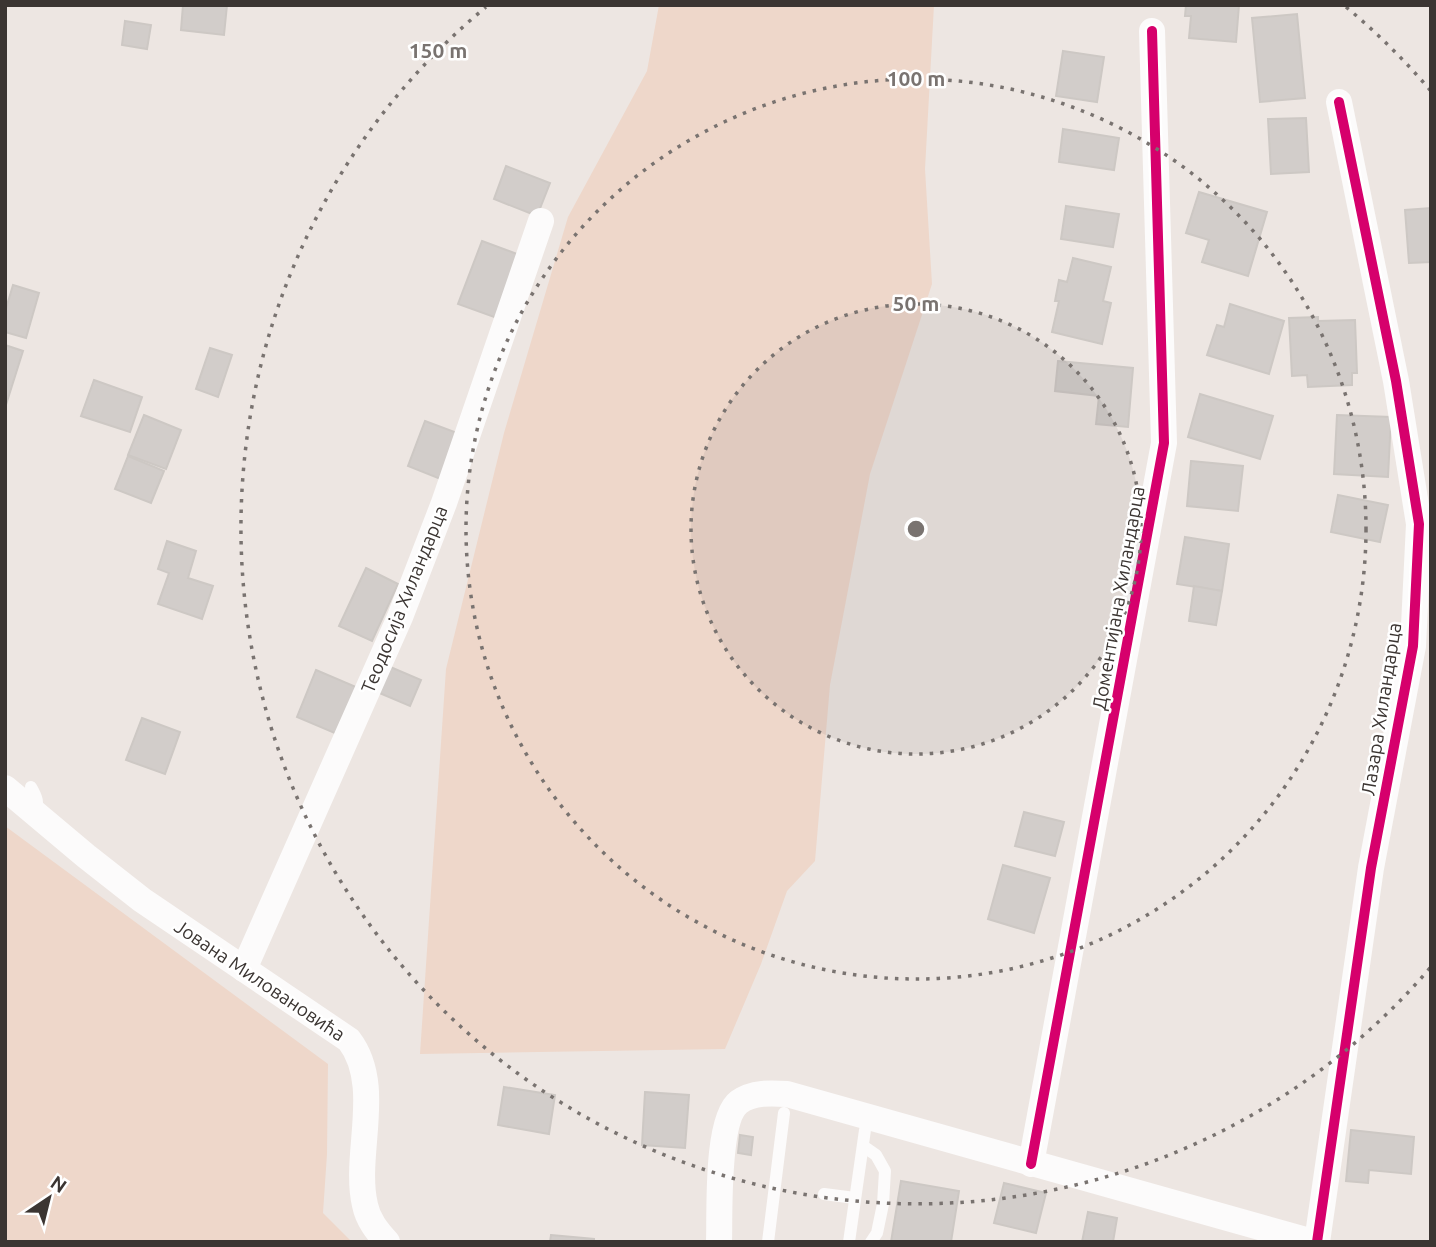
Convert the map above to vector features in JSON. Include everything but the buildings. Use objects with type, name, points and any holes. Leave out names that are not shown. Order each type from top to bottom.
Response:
[{"type":"street","name":"Доментијана Хиландарца","points":[[1031,1164],[1164,443],[1152,31]]},
{"type":"street","name":"Лазара Хиландарца","points":[[1315,1242],[1371,868],[1413,646],[1419,524],[1396,381],[1339,102]]},
{"type":"street","name":"Теодосија Хиландарца","points":[[244,969],[400,617],[444,503],[541,221]]},
{"type":"street","name":"Јована Миловановића","points":[[18,787],[35,814],[142,900],[339,1032],[355,1048],[360,1060],[365,1096],[362,1177],[365,1206],[372,1224],[387,1242]]},
{"type":"street","points":[[719,1242],[723,1140],[729,1116],[738,1103],[752,1096],[768,1093],[788,1094],[1315,1242]]},
{"type":"lane","points":[[768,1242],[784,1113]]},
{"type":"lane","points":[[849,1242],[865,1130]]},
{"type":"lane","points":[[863,1146],[876,1155],[885,1171],[883,1204],[877,1233],[871,1242]]},
{"type":"lane","points":[[824,1194],[855,1198]]},
{"type":"shaded area","points":[[659,5],[934,5],[925,169],[932,284],[870,474],[830,685],[815,861],[787,891],[761,964],[725,1049],[420,1054],[446,669],[504,433],[568,217],[647,71]]},
{"type":"shaded area","points":[[5,826],[328,1064],[323,1213],[352,1242],[5,1242]]},
{"type":"cycle path","points":[[1031,1164],[1164,443],[1152,31]]},
{"type":"cycle path","points":[[1317,1242],[1371,868],[1413,646],[1419,524],[1396,381],[1339,102]]}]
